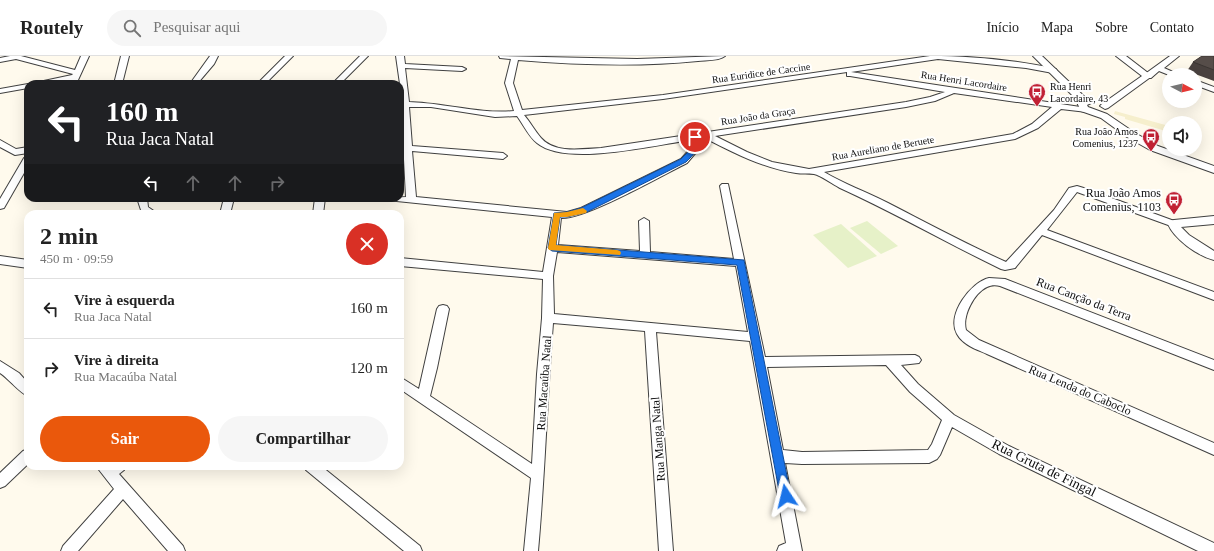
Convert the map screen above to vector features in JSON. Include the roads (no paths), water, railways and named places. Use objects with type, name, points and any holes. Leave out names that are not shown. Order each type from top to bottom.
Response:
[{"type":"street","points":[[0,60],[17,56],[74,78]]},
{"type":"street","points":[[74,78],[84,56]]},
{"type":"street","points":[[119,80],[125,56]]},
{"type":"street","points":[[196,80],[214,56]]},
{"type":"street","points":[[265,80],[288,56]]},
{"type":"street","points":[[340,80],[364,56]]},
{"type":"street","points":[[400,56],[402,80]]},
{"type":"street","points":[[503,56],[666,59],[721,56]]},
{"type":"street","points":[[1037,56],[1080,98],[1104,113],[1131,135],[1154,148],[1214,170]]},
{"type":"street","points":[[1120,56],[1148,76]]},
{"type":"street","points":[[1104,113],[1148,76],[1175,56]]},
{"type":"street","name":"Rua João da Graça","points":[[515,57],[509,83],[518,113],[543,145],[568,152],[601,151],[935,99],[946,95],[952,90]]},
{"type":"street","name":"Rua Euridice de Caccine","points":[[405,104],[431,105],[495,115],[518,113],[663,97],[941,57],[1053,71]]},
{"type":"street","points":[[401,66],[462,69]]},
{"type":"street","points":[[1158,68],[1162,70]]},
{"type":"street","name":"Rua Henri Lacordaire","points":[[839,72],[1087,110]]},
{"type":"street","points":[[62,80],[74,78]]},
{"type":"street","points":[[1202,85],[1214,90]]},
{"type":"street","points":[[0,91],[24,87]]},
{"type":"street","points":[[404,94],[411,200]]},
{"type":"street","points":[[1080,98],[1082,105],[1087,110],[1104,113]]},
{"type":"street","name":"Rua Aureliano de Beruete","points":[[708,135],[761,161],[798,171],[816,171],[1015,136],[1026,132],[1035,126],[1059,106]]},
{"type":"street","points":[[404,199],[567,215],[584,210],[684,161],[694,150],[696,144],[695,137]]},
{"type":"street","points":[[0,143],[15,152],[24,151]]},
{"type":"street","points":[[408,148],[503,156]]},
{"type":"street","points":[[1,206],[24,165]]},
{"type":"street","points":[[816,171],[834,182],[883,204],[948,239],[1002,265],[1011,265],[1057,212],[1072,190],[1080,190],[1174,224],[1214,220]]},
{"type":"street","points":[[725,186],[778,456],[791,550]]},
{"type":"street","name":"Rua Macaúba Natal","points":[[531,551],[538,475],[543,374],[548,318],[548,276],[557,214]]},
{"type":"street","points":[[644,221],[645,256]]},
{"type":"street","points":[[1174,224],[1175,228],[1183,236],[1214,256]]},
{"type":"street","points":[[1041,230],[1118,261],[1214,296]]},
{"type":"street","points":[[552,248],[740,262]]},
{"type":"street","points":[[0,260],[24,263]]},
{"type":"street","points":[[404,262],[548,276]]},
{"type":"street","name":"Rua Canção da Terra","points":[[959,320],[963,311],[982,285],[990,281],[1001,282],[1214,365]]},
{"type":"street","points":[[423,397],[431,368],[443,309]]},
{"type":"street","points":[[548,318],[755,337]]},
{"type":"street","name":"Rua Lenda do Caboclo","points":[[959,320],[958,326],[967,339],[1214,449]]},
{"type":"street","name":"Rua Manga Natal","points":[[650,327],[666,551]]},
{"type":"street","points":[[760,362],[915,360]]},
{"type":"street","name":"Rua Gruta de Fingal","points":[[890,361],[914,388],[949,419],[1004,450],[1214,550]]},
{"type":"street","points":[[1,369],[24,388]]},
{"type":"street","points":[[404,385],[478,436],[538,475]]},
{"type":"street","points":[[778,456],[802,458],[920,457],[933,455],[937,449],[944,428],[949,419]]},
{"type":"street","points":[[0,482],[24,459]]},
{"type":"street","points":[[111,470],[124,488],[178,551]]},
{"type":"street","points":[[316,470],[415,551]]},
{"type":"street","points":[[68,551],[124,488]]},
{"type":"place","name":"Rua Henri Lacordaire, 43","points":[[1037,107]]},
{"type":"place","name":"Rua João Amos Comenius, 1237","points":[[1151,152]]},
{"type":"place","name":"Rua João Amos Comenius, 1103","points":[[1174,215]]}]
